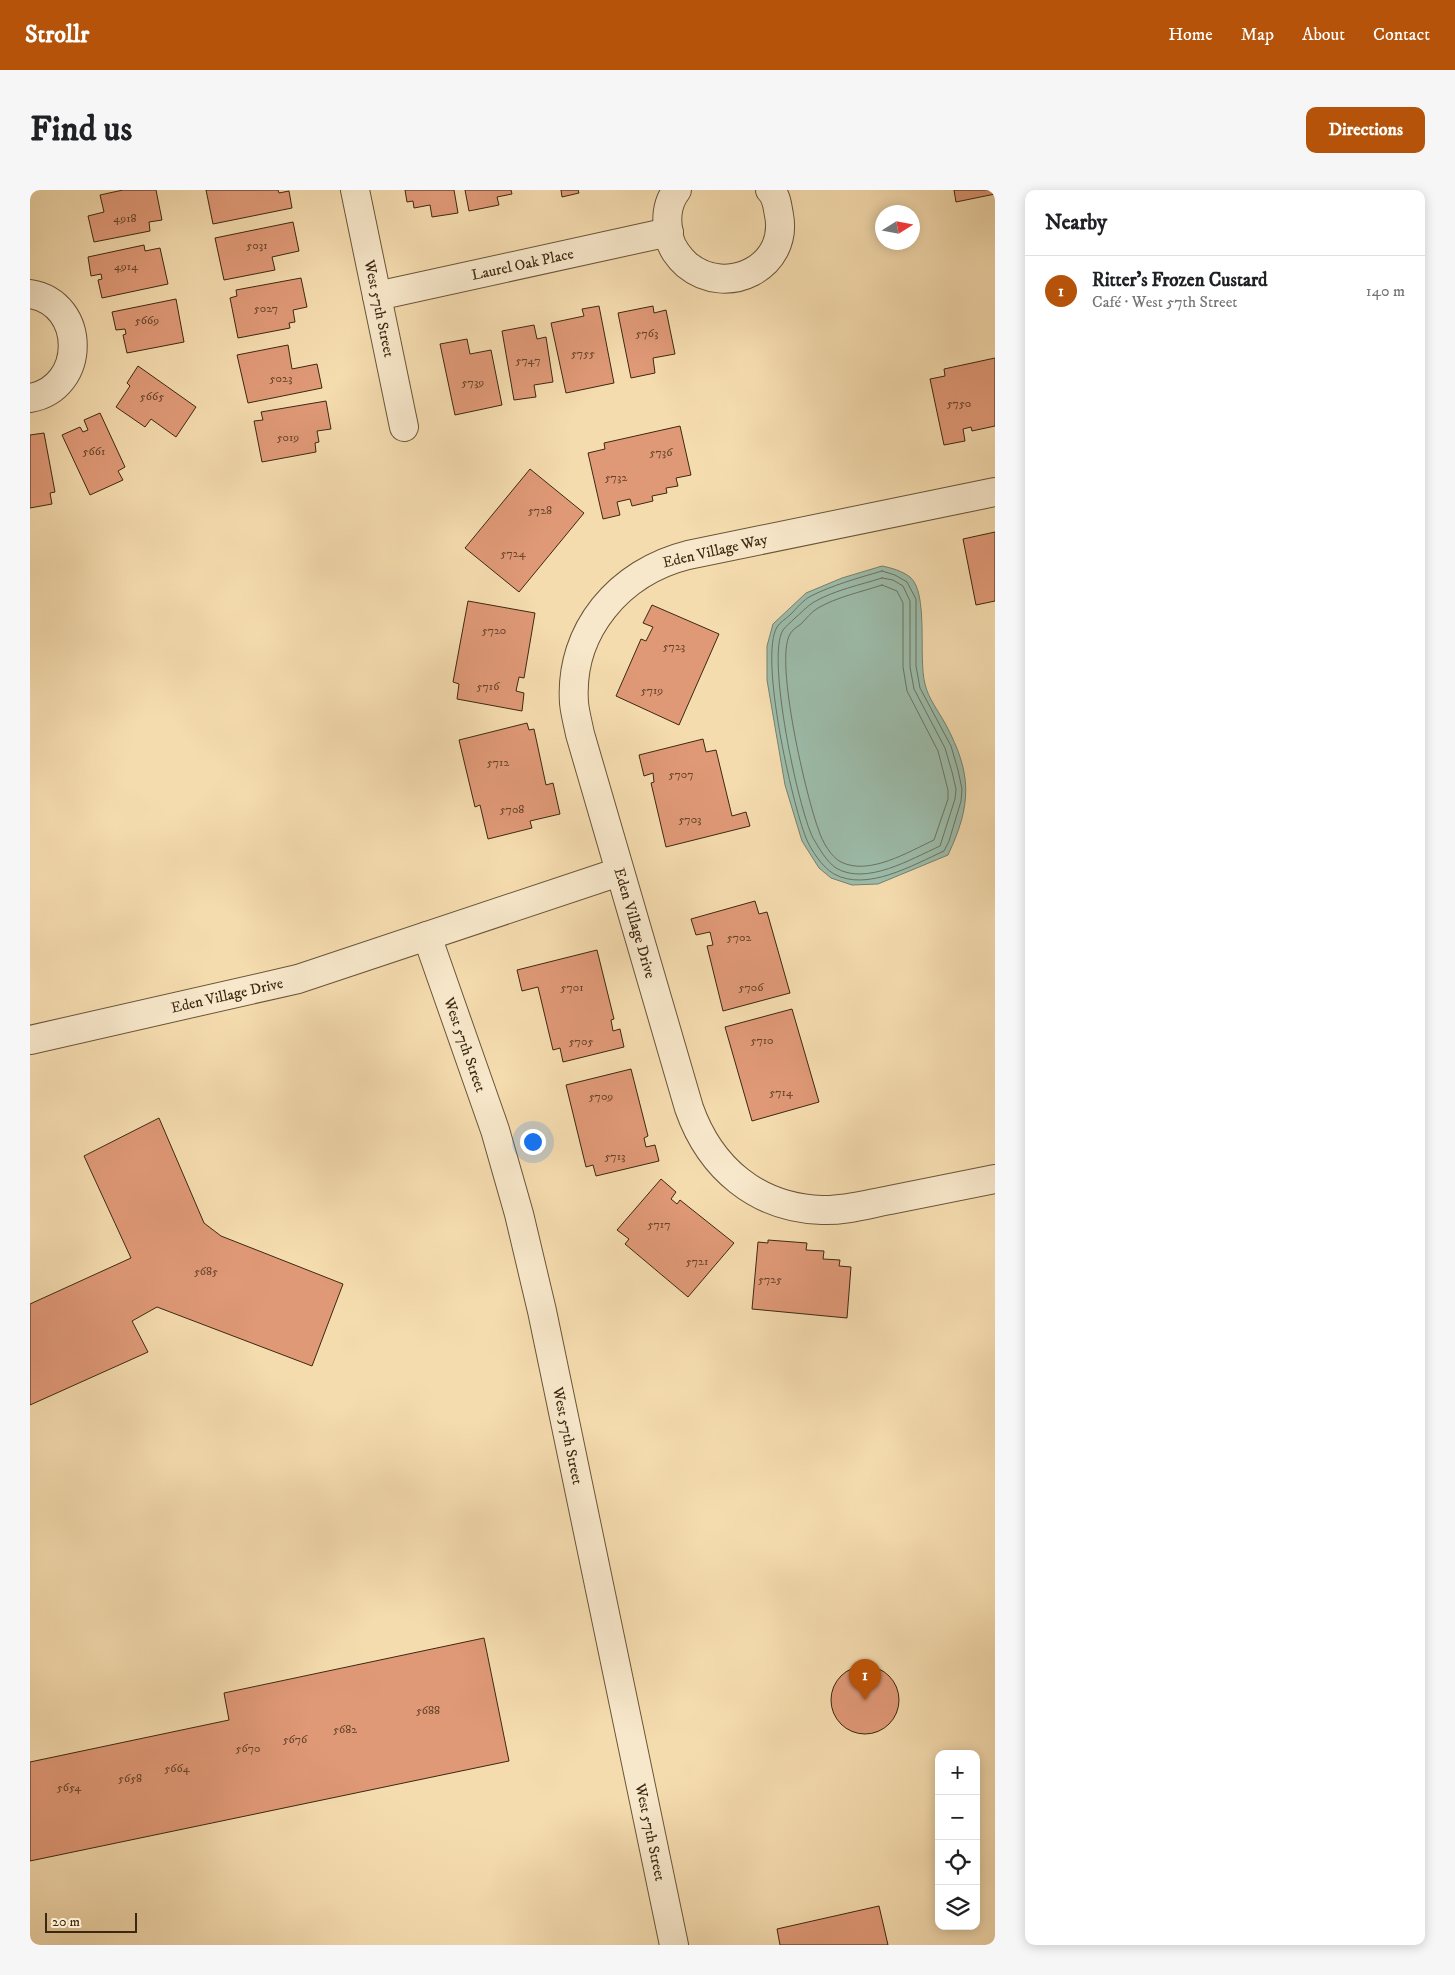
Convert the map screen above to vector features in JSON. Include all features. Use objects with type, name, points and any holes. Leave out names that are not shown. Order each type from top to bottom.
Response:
[{"type":"street","name":"West 57th Street","points":[[354,190],[404,426]]},
{"type":"street","points":[[678,190],[672,198],[667,212],[666,219],[670,241],[681,259],[703,276],[724,280],[745,275],[758,268],[768,258],[779,240],[781,226],[776,198],[770,190]]},
{"type":"street","name":"Laurel Oak Place","points":[[377,296],[668,232]]},
{"type":"street","points":[[30,294],[49,302],[61,310],[71,329],[74,342],[70,364],[60,382],[43,394],[30,398]]},
{"type":"street","name":"Eden Village Way","points":[[619,872],[580,734],[574,705],[578,661],[587,634],[594,620],[613,597],[634,578],[674,558],[995,492]]},
{"type":"street","name":"Eden Village Drive","points":[[30,1040],[298,979],[619,872],[694,1122],[709,1148],[727,1172],[738,1181],[765,1197],[793,1207],[824,1210],[852,1208],[995,1178]]},
{"type":"street","name":"West 57th Street","points":[[427,936],[495,1130],[522,1224],[542,1311],[674,1945]]},
{"type":"water","points":[[882,566],[904,573],[916,585],[921,611],[922,659],[926,689],[955,743],[961,759],[966,789],[965,804],[956,837],[948,855],[878,884],[852,885],[831,878],[819,868],[802,841],[785,785],[767,680],[767,646],[773,624],[806,593],[842,578]]},
{"type":"building","points":[[123,190],[156,190],[162,220],[149,222],[150,231],[94,242],[88,216],[104,212],[100,195]]},
{"type":"building","points":[[206,190],[278,190],[279,193],[289,191],[292,208],[213,224]]},
{"type":"building","points":[[405,190],[454,190],[458,213],[432,217],[430,205],[414,208],[413,201],[407,202]]},
{"type":"building","points":[[465,190],[511,190],[512,194],[497,197],[499,205],[469,211]]},
{"type":"building","points":[[561,190],[578,190],[579,193],[562,197]]},
{"type":"building","points":[[954,190],[995,190],[995,194],[956,202]]},
{"type":"building","points":[[293,222],[299,251],[272,257],[275,270],[224,280],[215,238]]},
{"type":"building","points":[[144,245],[145,251],[160,248],[168,284],[102,298],[98,280],[102,279],[101,274],[91,276],[88,257]]},
{"type":"building","points":[[301,278],[307,307],[293,310],[295,322],[289,323],[290,328],[238,338],[230,298],[237,296],[236,290]]},
{"type":"building","points":[[176,299],[184,342],[127,353],[123,335],[126,334],[125,329],[116,330],[112,312]]},
{"type":"building","points":[[599,306],[614,383],[566,393],[551,323],[584,316],[582,309]]},
{"type":"building","points":[[653,306],[654,313],[666,310],[675,354],[653,358],[655,373],[631,378],[618,313]]},
{"type":"building","points":[[534,325],[537,339],[546,337],[553,382],[534,385],[536,397],[514,400],[502,331]]},
{"type":"building","points":[[467,339],[470,354],[491,350],[502,405],[455,415],[440,344]]},
{"type":"building","points":[[288,345],[292,369],[317,364],[322,388],[248,403],[237,355]]},
{"type":"building","points":[[995,358],[995,426],[972,431],[971,427],[963,429],[965,441],[944,445],[930,379],[945,376],[944,369]]},
{"type":"building","points":[[138,366],[196,407],[176,437],[151,419],[145,427],[116,407],[130,386],[127,383]]},
{"type":"building","points":[[326,401],[331,429],[317,431],[319,442],[315,443],[316,452],[262,462],[254,421],[263,420],[261,412]]},
{"type":"building","points":[[100,413],[125,467],[118,471],[123,480],[90,495],[62,435],[80,427],[83,432],[88,430],[84,420]]},
{"type":"building","points":[[680,426],[691,475],[676,478],[678,486],[666,488],[667,493],[652,496],[653,501],[632,506],[630,499],[617,502],[620,515],[603,519],[588,453],[605,449],[604,443]]},
{"type":"building","points":[[44,433],[55,492],[50,493],[52,504],[30,508],[30,435]]},
{"type":"building","points":[[530,469],[584,513],[519,592],[465,548]]},
{"type":"building","points":[[995,532],[995,601],[976,605],[963,539]]},
{"type":"building","points":[[468,601],[535,613],[524,678],[519,677],[516,691],[524,693],[522,711],[457,699],[459,684],[453,682]]},
{"type":"building","points":[[652,605],[719,634],[679,725],[616,696],[641,639],[646,641],[653,627],[643,623]]},
{"type":"building","points":[[527,723],[529,730],[534,729],[546,785],[553,783],[560,814],[530,821],[532,828],[488,839],[480,805],[475,807],[459,740]]},
{"type":"building","points":[[703,739],[706,752],[716,750],[732,816],[746,812],[750,826],[666,847],[651,783],[654,782],[653,773],[644,776],[639,755]]},
{"type":"building","points":[[755,901],[759,914],[767,912],[790,993],[723,1011],[707,946],[713,945],[710,932],[696,935],[691,919]]},
{"type":"building","points":[[597,950],[614,1019],[611,1020],[613,1031],[620,1029],[624,1047],[563,1062],[560,1048],[553,1050],[538,987],[522,991],[517,970]]},
{"type":"building","points":[[792,1009],[819,1102],[752,1121],[725,1027]]},
{"type":"building","points":[[631,1069],[648,1136],[644,1138],[646,1147],[655,1145],[659,1161],[596,1176],[593,1165],[586,1167],[566,1085]]},
{"type":"building","points":[[159,1118],[204,1223],[221,1236],[343,1284],[312,1366],[157,1307],[132,1321],[148,1352],[30,1405],[30,1304],[131,1258],[84,1156]]},
{"type":"building","points":[[661,1179],[676,1192],[671,1199],[677,1204],[680,1200],[734,1243],[688,1297],[625,1244],[629,1239],[617,1230]]},
{"type":"building","points":[[768,1240],[807,1243],[806,1250],[824,1251],[823,1259],[840,1260],[839,1266],[851,1267],[847,1318],[752,1309],[758,1242],[768,1243]]},
{"type":"building","points":[[484,1638],[509,1761],[30,1861],[30,1762],[229,1720],[224,1693]]},
{"type":"building","points":[[858,1666],[872,1666],[884,1671],[894,1681],[899,1693],[899,1707],[894,1719],[884,1729],[872,1734],[858,1734],[846,1729],[836,1719],[831,1707],[831,1693],[836,1681],[846,1671]]},
{"type":"building","points":[[879,1906],[888,1945],[780,1945],[777,1929]]},
{"type":"place","name":"Ritter's Frozen Custard","points":[[865,1700]]}]
